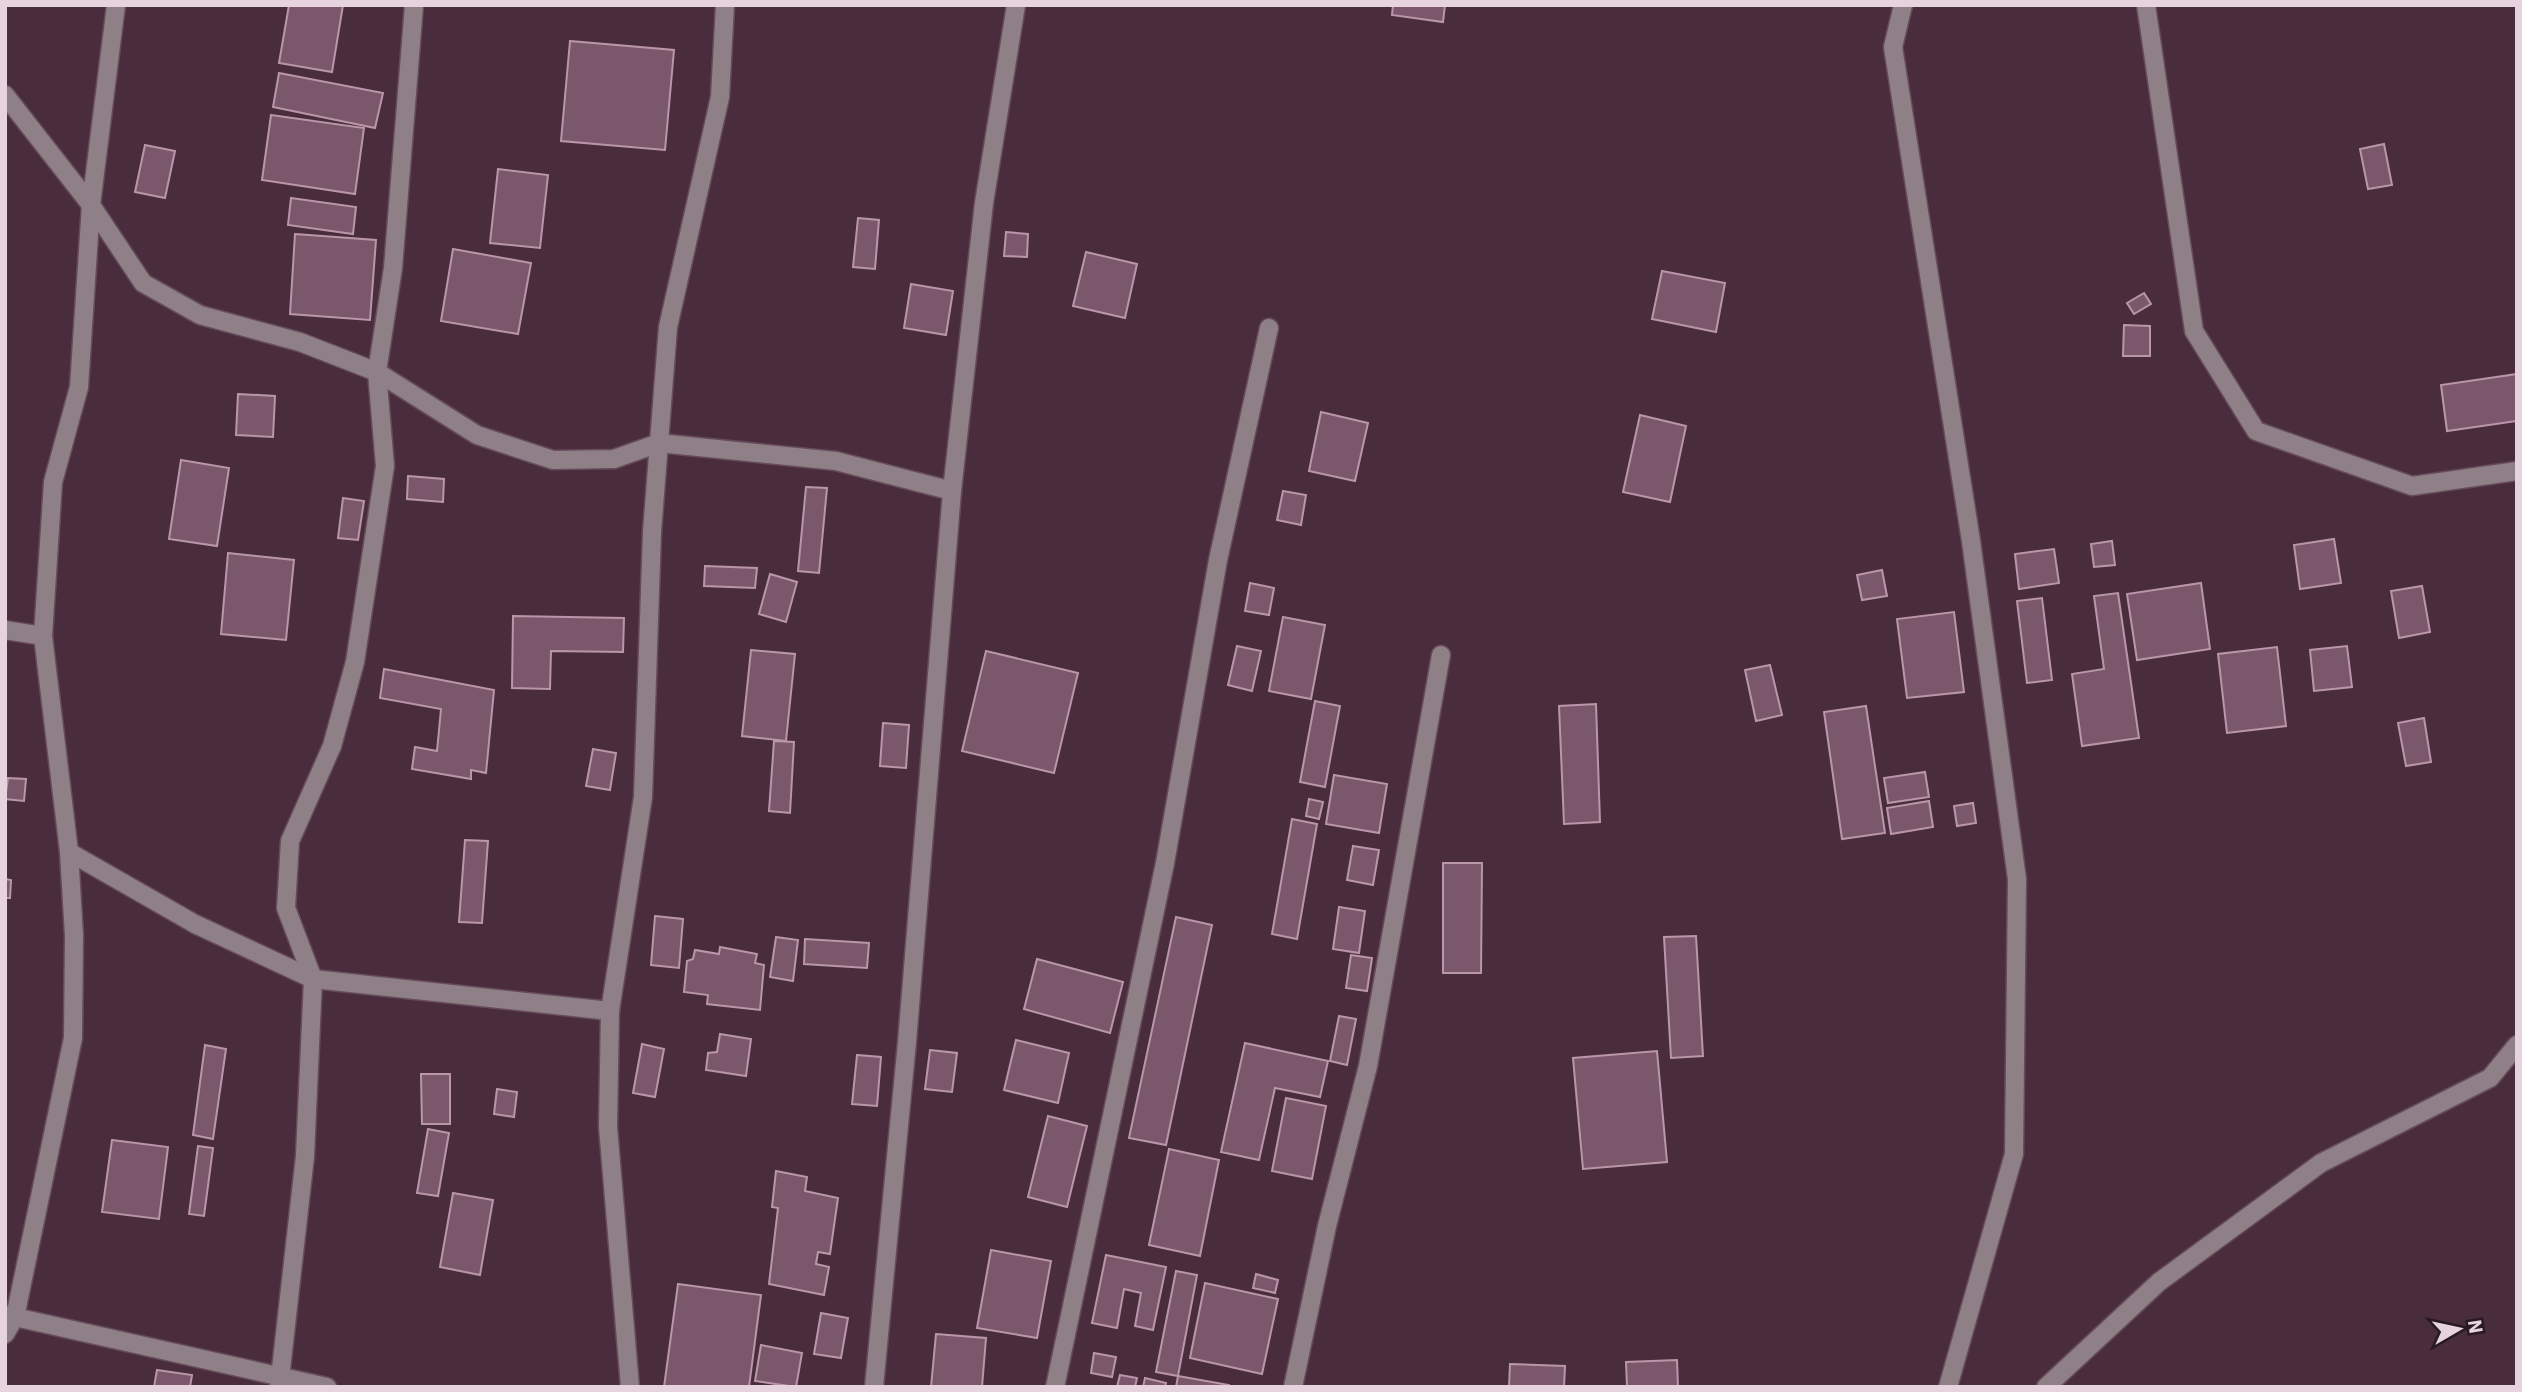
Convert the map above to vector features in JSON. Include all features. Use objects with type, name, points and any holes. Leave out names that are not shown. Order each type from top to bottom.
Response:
[{"type":"street","points":[[5,1334],[73,1038],[74,936],[69,852],[43,636],[53,482],[79,387],[92,205],[117,5]]},
{"type":"street","points":[[280,1382],[305,1156],[313,979],[286,908],[290,841],[332,746],[355,662],[385,466],[377,372],[393,268],[414,5]]},
{"type":"street","points":[[630,1387],[608,1127],[610,1011],[643,797],[652,532],[668,327],[720,97],[725,5]]},
{"type":"street","points":[[874,1387],[908,1029],[952,491],[984,203],[1016,5]]},
{"type":"street","points":[[1903,5],[1893,47],[1971,541],[2017,879],[2014,1154],[1948,1387]]},
{"type":"street","points":[[2146,5],[2194,331],[2256,430],[2412,486],[2517,471]]},
{"type":"street","points":[[5,95],[92,205],[143,284],[200,315],[300,342],[377,372],[478,435],[553,460],[614,459],[659,443],[836,461],[952,491]]},
{"type":"street","points":[[1055,1387],[1165,863],[1218,560],[1269,328]]},
{"type":"street","points":[[5,630],[43,636]]},
{"type":"street","points":[[1293,1387],[1327,1226],[1368,1066],[1441,655]]},
{"type":"street","points":[[69,852],[195,924],[313,979],[610,1011]]},
{"type":"street","points":[[2046,1387],[2159,1282],[2322,1163],[2490,1078],[2517,1045]]},
{"type":"street","points":[[10,1316],[280,1382],[327,1387]]},
{"type":"building","points":[[289,5],[343,5],[332,72],[279,63]]},
{"type":"building","points":[[1393,5],[1445,5],[1443,22],[1392,15]]},
{"type":"building","points":[[570,41],[674,50],[665,150],[561,141]]},
{"type":"building","points":[[279,73],[383,93],[375,128],[273,107]]},
{"type":"building","points":[[271,115],[364,128],[355,194],[262,180]]},
{"type":"building","points":[[2384,144],[2392,185],[2368,189],[2360,149]]},
{"type":"building","points":[[145,145],[175,151],[165,198],[135,192]]},
{"type":"building","points":[[498,169],[548,175],[540,248],[490,243]]},
{"type":"building","points":[[291,198],[356,207],[353,234],[288,225]]},
{"type":"building","points":[[858,218],[879,220],[875,269],[853,267]]},
{"type":"building","points":[[1006,232],[1028,234],[1027,257],[1004,256]]},
{"type":"building","points":[[295,234],[376,240],[370,320],[290,314]]},
{"type":"building","points":[[453,249],[531,263],[518,334],[441,321]]},
{"type":"building","points":[[1086,252],[1137,264],[1125,318],[1073,306]]},
{"type":"building","points":[[1662,271],[1725,283],[1716,332],[1652,319]]},
{"type":"building","points":[[911,284],[953,291],[946,335],[904,328]]},
{"type":"building","points":[[2144,293],[2151,304],[2134,314],[2127,303]]},
{"type":"building","points":[[2124,325],[2150,326],[2150,356],[2123,356]]},
{"type":"building","points":[[2517,374],[2517,421],[2447,431],[2441,385]]},
{"type":"building","points":[[238,394],[275,396],[273,437],[236,435]]},
{"type":"building","points":[[1321,412],[1368,423],[1355,481],[1309,471]]},
{"type":"building","points":[[1640,415],[1686,426],[1670,502],[1623,492]]},
{"type":"building","points":[[181,460],[229,468],[217,546],[169,539]]},
{"type":"building","points":[[408,476],[444,479],[443,502],[407,499]]},
{"type":"building","points":[[806,487],[827,488],[819,573],[798,571]]},
{"type":"building","points":[[1283,491],[1306,495],[1301,525],[1277,520]]},
{"type":"building","points":[[343,498],[364,501],[358,540],[338,538]]},
{"type":"building","points":[[2334,539],[2341,583],[2300,589],[2294,545]]},
{"type":"building","points":[[2112,541],[2115,565],[2094,567],[2091,544]]},
{"type":"building","points":[[2054,549],[2059,583],[2019,589],[2015,554]]},
{"type":"building","points":[[228,553],[294,560],[286,640],[221,634]]},
{"type":"building","points":[[705,566],[757,568],[755,588],[704,586]]},
{"type":"building","points":[[1882,570],[1887,596],[1862,600],[1857,575]]},
{"type":"building","points":[[770,574],[797,582],[786,622],[759,614]]},
{"type":"building","points":[[1250,583],[1274,588],[1269,615],[1245,611]]},
{"type":"building","points":[[2201,583],[2210,649],[2137,660],[2127,594]]},
{"type":"building","points":[[2422,586],[2430,632],[2399,638],[2391,591]]},
{"type":"building","points":[[2118,593],[2139,738],[2082,746],[2072,674],[2104,669],[2094,596]]},
{"type":"building","points":[[2042,598],[2052,680],[2027,683],[2017,601]]},
{"type":"building","points":[[1954,612],[1964,692],[1907,698],[1897,619]]},
{"type":"building","points":[[513,616],[624,618],[623,652],[551,651],[550,689],[512,688]]},
{"type":"building","points":[[1283,617],[1325,625],[1311,699],[1269,691]]},
{"type":"building","points":[[1237,646],[1261,651],[1252,691],[1228,685]]},
{"type":"building","points":[[2347,646],[2352,687],[2314,691],[2310,650]]},
{"type":"building","points":[[2277,647],[2286,726],[2227,733],[2218,654]]},
{"type":"building","points":[[751,650],[795,654],[786,741],[742,736]]},
{"type":"building","points":[[986,651],[1078,673],[1054,773],[962,751]]},
{"type":"building","points":[[1770,665],[1782,715],[1756,721],[1745,670]]},
{"type":"building","points":[[384,669],[494,690],[486,773],[471,770],[471,779],[412,769],[415,747],[437,751],[441,709],[380,698]]},
{"type":"building","points":[[1315,701],[1340,706],[1325,787],[1300,782]]},
{"type":"building","points":[[1596,704],[1600,822],[1564,824],[1559,706]]},
{"type":"building","points":[[1866,706],[1885,833],[1842,839],[1824,712]]},
{"type":"building","points":[[2424,718],[2431,762],[2406,766],[2398,723]]},
{"type":"building","points":[[883,723],[909,725],[906,768],[880,766]]},
{"type":"building","points":[[774,741],[794,742],[790,813],[769,811]]},
{"type":"building","points":[[593,749],[616,753],[610,790],[586,786]]},
{"type":"building","points":[[1925,772],[1929,797],[1888,803],[1884,778]]},
{"type":"building","points":[[1334,775],[1387,784],[1379,833],[1326,824]]},
{"type":"building","points":[[8,778],[26,779],[24,801],[5,799]]},
{"type":"building","points":[[1309,799],[1323,802],[1319,819],[1306,816]]},
{"type":"building","points":[[1929,801],[1933,827],[1891,834],[1887,808]]},
{"type":"building","points":[[1973,803],[1976,823],[1957,826],[1954,806]]},
{"type":"building","points":[[1292,819],[1317,824],[1297,939],[1272,934]]},
{"type":"building","points":[[465,840],[488,841],[482,923],[459,922]]},
{"type":"building","points":[[1353,846],[1379,850],[1373,885],[1347,880]]},
{"type":"building","points":[[1443,863],[1482,863],[1481,973],[1443,973]]},
{"type":"building","points":[[5,879],[11,880],[10,898],[5,898]]},
{"type":"building","points":[[1339,907],[1365,911],[1359,953],[1333,949]]},
{"type":"building","points":[[655,916],[683,919],[679,968],[651,965]]},
{"type":"building","points":[[1176,917],[1212,925],[1166,1145],[1129,1138]]},
{"type":"building","points":[[1696,936],[1703,1056],[1671,1058],[1664,937]]},
{"type":"building","points":[[776,937],[798,940],[793,981],[770,977]]},
{"type":"building","points":[[805,939],[869,943],[867,968],[804,964]]},
{"type":"building","points":[[720,947],[757,954],[755,963],[764,965],[760,1010],[707,1004],[708,995],[684,992],[687,961],[693,959],[695,950],[719,954]]},
{"type":"building","points":[[1351,955],[1372,958],[1367,991],[1346,988]]},
{"type":"building","points":[[1037,959],[1123,982],[1110,1033],[1024,1009]]},
{"type":"building","points":[[1339,1016],[1356,1019],[1347,1065],[1330,1061]]},
{"type":"building","points":[[720,1034],[751,1039],[746,1076],[706,1070],[708,1053],[717,1052]]},
{"type":"building","points":[[1016,1040],[1069,1053],[1058,1103],[1004,1090]]},
{"type":"building","points":[[1245,1043],[1328,1061],[1320,1097],[1275,1088],[1259,1160],[1221,1152]]},
{"type":"building","points":[[642,1044],[664,1049],[655,1097],[633,1093]]},
{"type":"building","points":[[205,1045],[226,1049],[213,1139],[193,1135]]},
{"type":"building","points":[[930,1050],[957,1053],[952,1092],[925,1089]]},
{"type":"building","points":[[1657,1051],[1667,1162],[1583,1169],[1573,1058]]},
{"type":"building","points":[[857,1055],[881,1057],[877,1106],[852,1104]]},
{"type":"building","points":[[421,1074],[450,1074],[450,1124],[422,1124]]},
{"type":"building","points":[[497,1089],[517,1092],[514,1117],[494,1114]]},
{"type":"building","points":[[1286,1098],[1326,1106],[1312,1179],[1272,1171]]},
{"type":"building","points":[[1048,1116],[1087,1126],[1067,1207],[1028,1197]]},
{"type":"building","points":[[428,1129],[449,1133],[438,1196],[417,1193]]},
{"type":"building","points":[[112,1140],[168,1147],[159,1219],[102,1212]]},
{"type":"building","points":[[198,1146],[213,1148],[204,1216],[189,1214]]},
{"type":"building","points":[[1169,1149],[1219,1160],[1200,1256],[1149,1245]]},
{"type":"building","points":[[776,1171],[807,1177],[805,1191],[838,1198],[830,1254],[818,1252],[816,1264],[829,1267],[824,1295],[769,1284],[778,1208],[772,1207]]},
{"type":"building","points":[[453,1193],[493,1200],[480,1275],[440,1267]]},
{"type":"building","points":[[991,1250],[1051,1261],[1037,1338],[977,1328]]},
{"type":"building","points":[[1106,1255],[1166,1267],[1153,1330],[1135,1326],[1141,1293],[1124,1289],[1117,1328],[1092,1323]]},
{"type":"building","points":[[1176,1271],[1197,1275],[1178,1376],[1156,1372]]},
{"type":"building","points":[[1256,1274],[1278,1280],[1275,1293],[1253,1288]]},
{"type":"building","points":[[1205,1283],[1278,1299],[1262,1374],[1190,1358]]},
{"type":"building","points":[[678,1284],[761,1295],[749,1387],[664,1387]]},
{"type":"building","points":[[821,1313],[848,1318],[841,1358],[814,1354]]},
{"type":"building","points":[[936,1334],[986,1338],[982,1387],[931,1387]]},
{"type":"building","points":[[761,1345],[802,1353],[796,1387],[755,1381]]},
{"type":"building","points":[[1094,1353],[1116,1357],[1112,1377],[1091,1373]]},
{"type":"building","points":[[1677,1360],[1678,1387],[1627,1387],[1626,1362]]},
{"type":"building","points":[[1510,1364],[1565,1366],[1564,1387],[1509,1387]]},
{"type":"building","points":[[157,1370],[192,1375],[190,1387],[154,1387]]},
{"type":"building","points":[[1120,1375],[1137,1378],[1135,1387],[1117,1387]]},
{"type":"building","points":[[1178,1376],[1229,1385],[1229,1387],[1176,1387]]},
{"type":"building","points":[[1145,1378],[1166,1383],[1165,1387],[1143,1387]]}]
